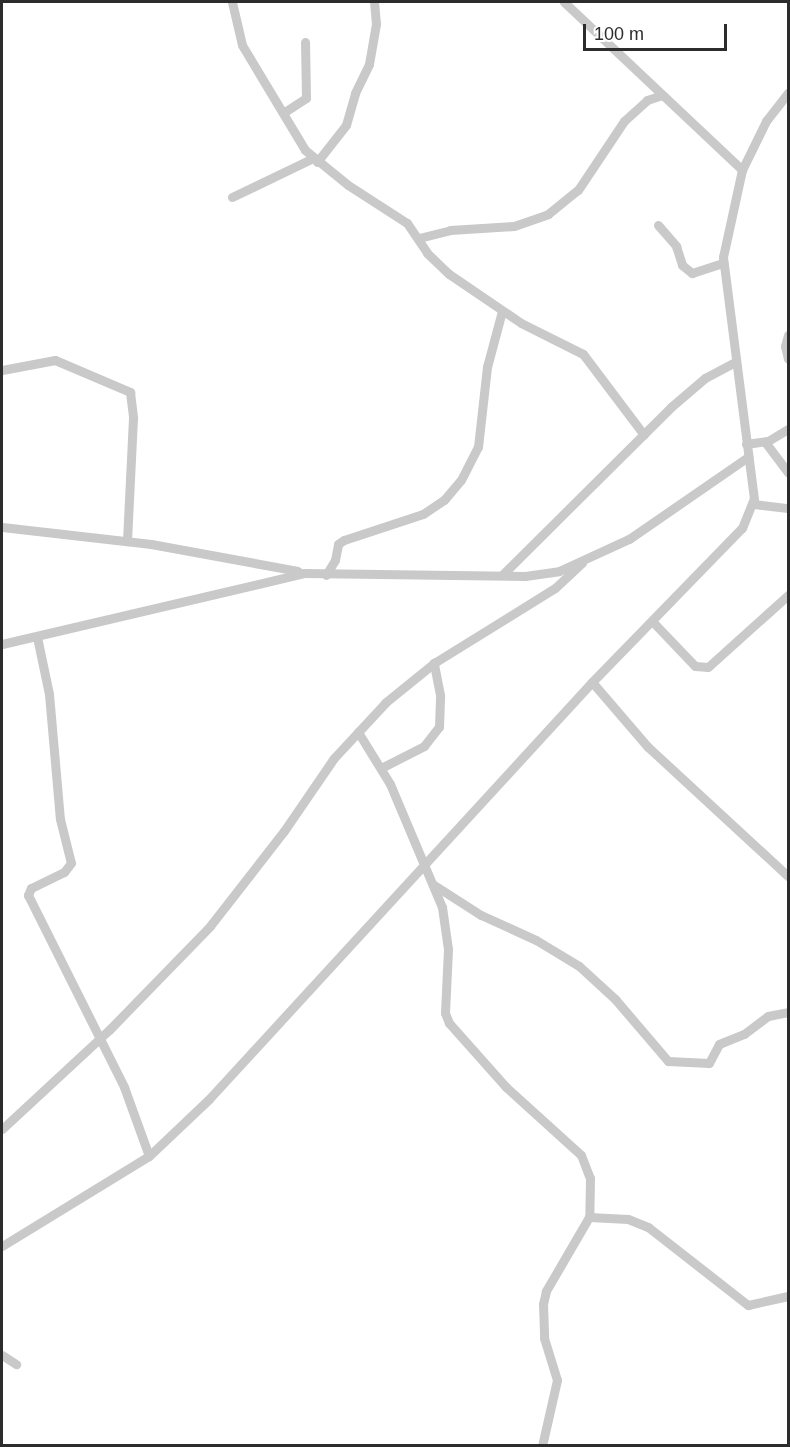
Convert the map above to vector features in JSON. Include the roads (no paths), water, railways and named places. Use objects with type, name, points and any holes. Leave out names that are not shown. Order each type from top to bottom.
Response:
[{"type":"street","points":[[231,2],[242,45],[283,113],[315,160],[407,223],[434,261],[502,310],[583,354],[644,435]]},
{"type":"street","points":[[232,196],[315,160],[346,125],[355,93],[369,64],[375,24],[374,2]]},
{"type":"street","points":[[564,2],[742,170]]},
{"type":"street","points":[[283,113],[306,98],[305,42]]},
{"type":"street","points":[[2,1246],[149,1156],[216,1091],[592,682],[742,528],[754,504],[723,263],[742,170],[762,128],[789,93]]},
{"type":"street","points":[[419,238],[450,230],[514,225],[548,214],[578,190],[624,121],[648,100],[662,95]]},
{"type":"street","points":[[658,225],[676,246],[685,269],[692,273],[723,263]]},
{"type":"street","points":[[326,574],[335,560],[338,544],[423,514],[444,500],[461,480],[478,447],[487,367],[502,310]]},
{"type":"street","points":[[789,335],[785,346],[789,359]]},
{"type":"street","points":[[2,370],[55,360],[130,392],[133,418],[127,540]]},
{"type":"street","points":[[502,575],[705,378],[735,362]]},
{"type":"street","points":[[746,444],[765,442],[789,429]]},
{"type":"street","points":[[765,442],[789,472]]},
{"type":"street","points":[[2,527],[127,540],[304,573],[538,575],[582,563],[629,539],[748,457]]},
{"type":"street","points":[[754,504],[789,508]]},
{"type":"street","points":[[2,1129],[99,1039],[232,899],[322,773],[358,732],[409,681],[555,588],[582,563]]},
{"type":"street","points":[[2,644],[304,573]]},
{"type":"street","points":[[652,621],[695,666],[708,668],[789,595]]},
{"type":"street","points":[[37,637],[48,694],[60,819],[71,863],[68,870],[34,886],[28,895],[124,1087],[149,1156]]},
{"type":"street","points":[[381,768],[424,746],[439,727],[441,696],[434,663]]},
{"type":"street","points":[[592,682],[648,747],[789,876]]},
{"type":"street","points":[[358,732],[381,768],[434,885],[447,930],[445,1013],[449,1023],[506,1087],[580,1155],[590,1178],[590,1218],[544,1297],[544,1338],[557,1380],[542,1446]]},
{"type":"street","points":[[434,885],[481,915],[536,940],[579,966],[615,999],[668,1061],[709,1063],[719,1044],[744,1034],[768,1017],[789,1012]]},
{"type":"street","points":[[590,1218],[628,1219],[648,1227],[748,1305],[789,1296]]},
{"type":"street","points":[[2,1355],[16,1364]]}]
